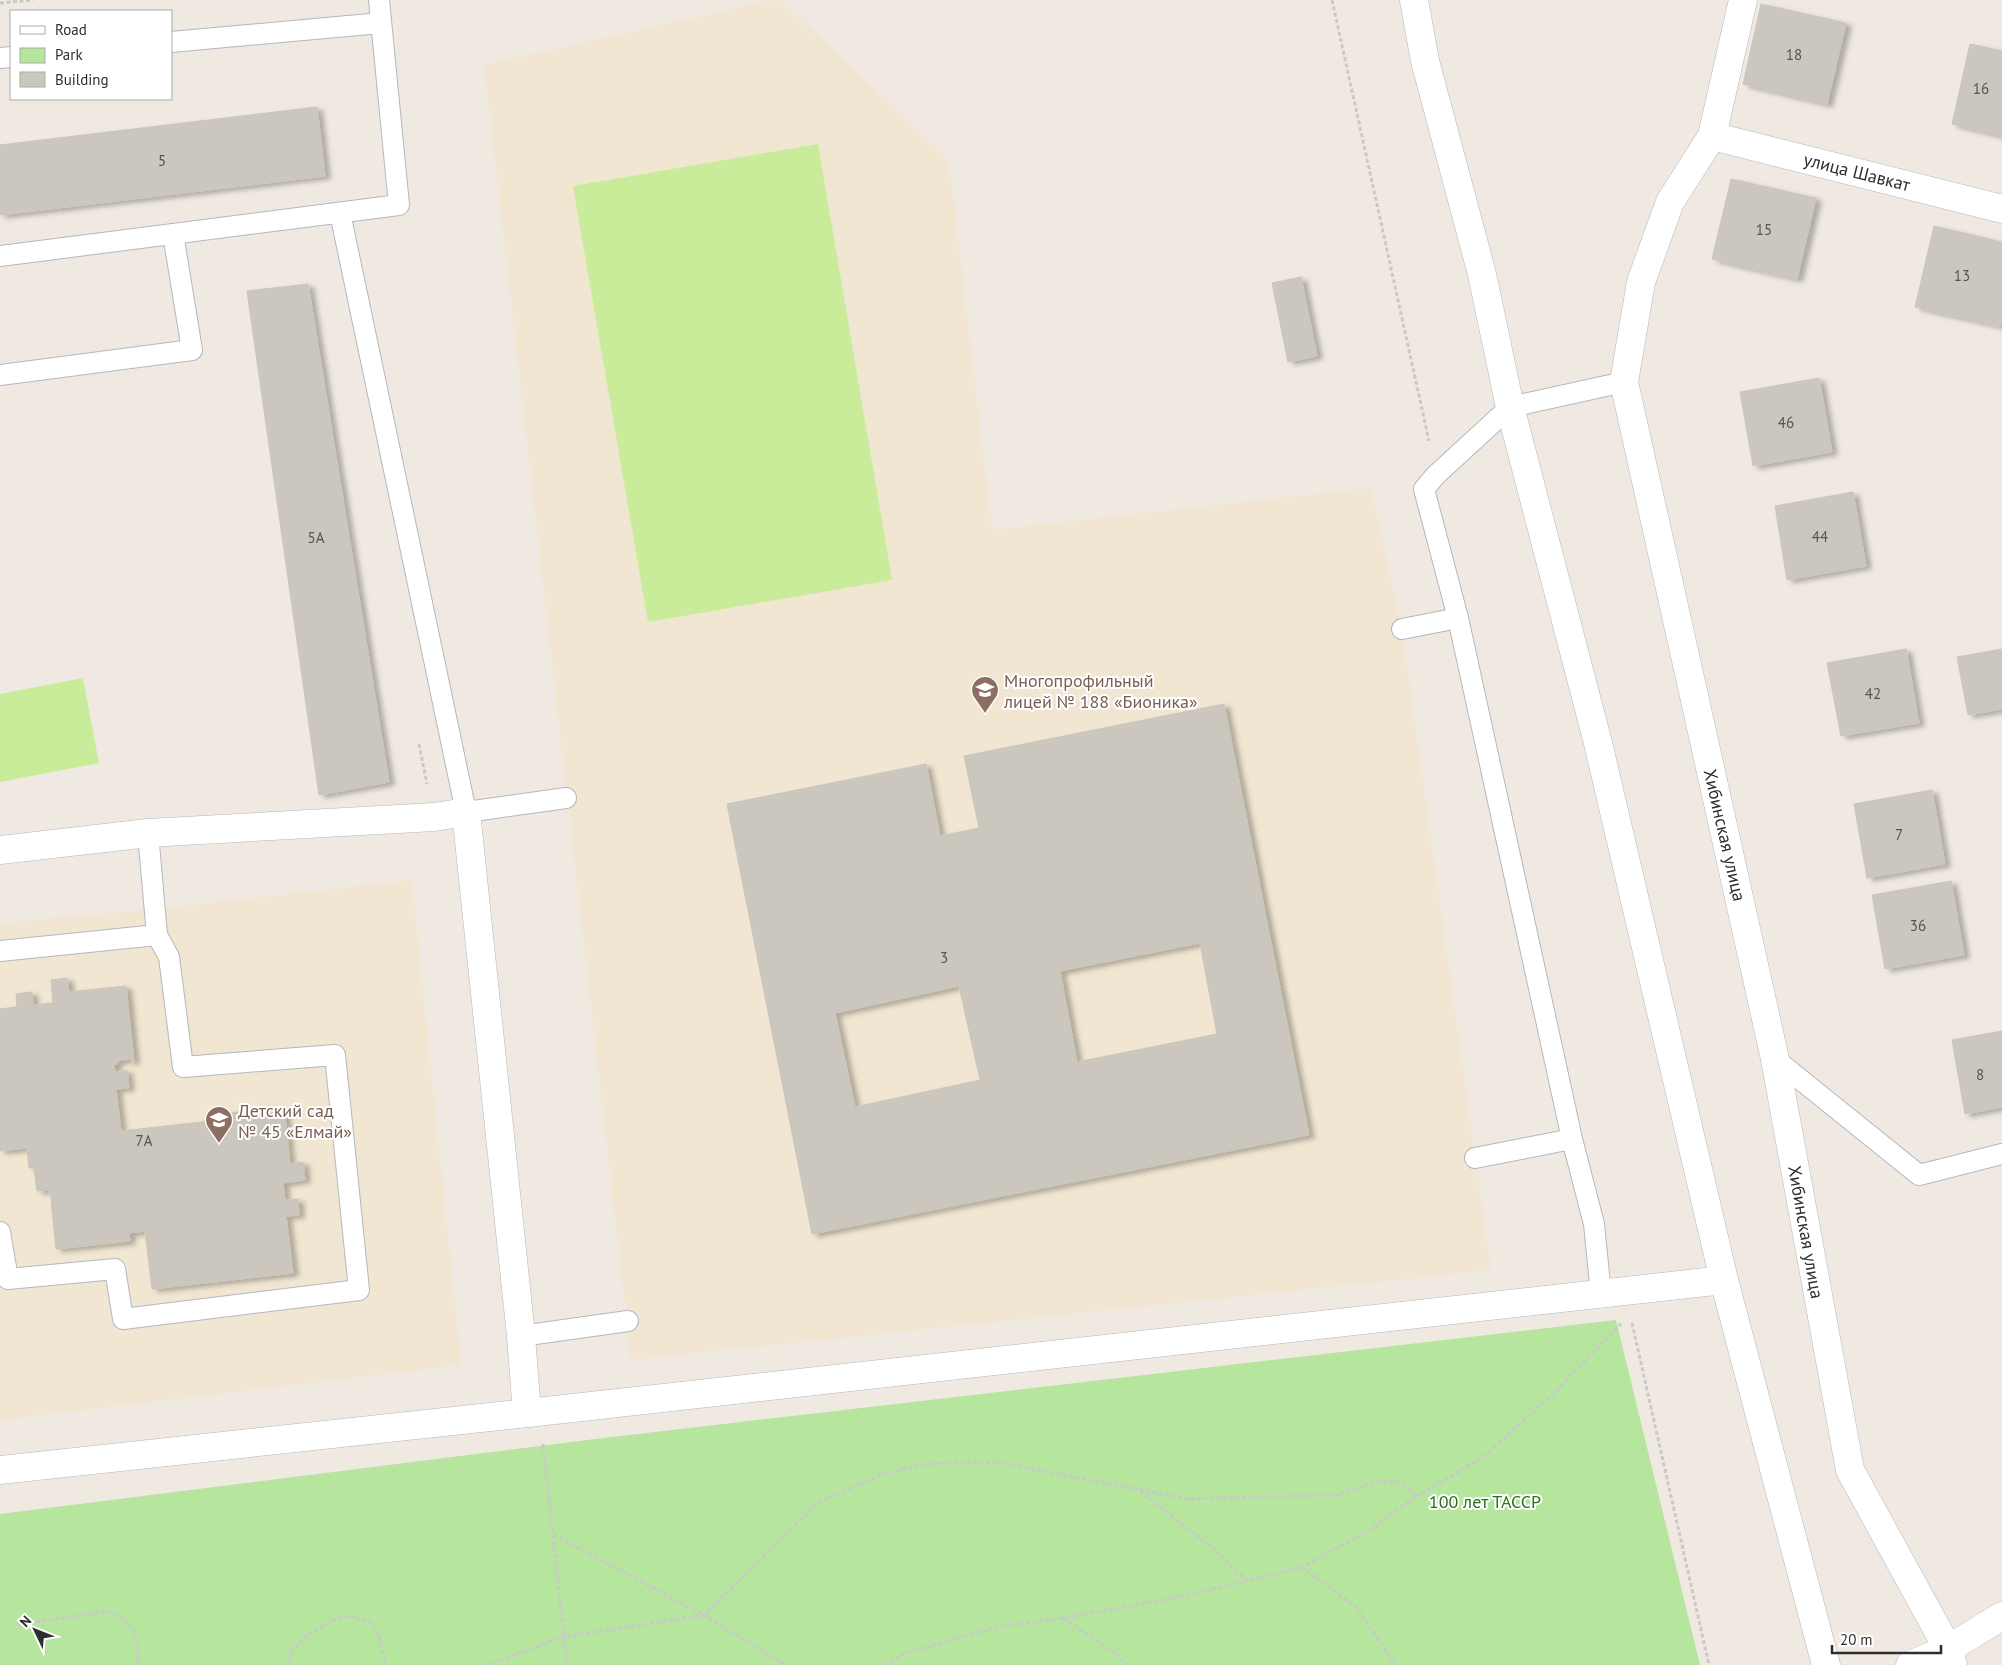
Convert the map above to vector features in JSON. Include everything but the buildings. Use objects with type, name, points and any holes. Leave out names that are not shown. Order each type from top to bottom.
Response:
[{"type":"street","points":[[1414,0],[1425,61],[1482,274],[1510,407],[1598,742],[1724,1280],[1826,1665]]},
{"type":"street","name":"Хибинская улица","points":[[1743,0],[1712,136],[1670,202],[1641,282],[1624,382],[1775,1059],[1850,1470],[1950,1657]]},
{"type":"street","name":"улица Шавкат","points":[[1712,136],[2002,209]]},
{"type":"street","points":[[0,850],[148,833],[434,816],[466,812],[521,1336],[527,1413]]},
{"type":"street","points":[[0,1470],[1724,1280]]},
{"type":"street","points":[[1910,1665],[1950,1657],[2002,1616]]},
{"type":"lane","points":[[0,256],[399,205],[379,0]]},
{"type":"lane","points":[[172,42],[381,23]]},
{"type":"lane","points":[[340,213],[466,812],[566,798]]},
{"type":"lane","points":[[0,375],[192,350],[173,234]]},
{"type":"lane","points":[[1601,1294],[1594,1224],[1572,1139],[1458,618],[1424,489],[1436,475],[1510,407],[1624,382]]},
{"type":"lane","points":[[1402,629],[1458,618]]},
{"type":"lane","points":[[0,1232],[8,1279],[115,1269],[123,1319],[359,1290],[335,1055],[183,1068],[169,956],[157,935],[148,833]]},
{"type":"lane","points":[[0,951],[157,935]]},
{"type":"lane","points":[[1775,1059],[1919,1175],[2002,1154]]},
{"type":"lane","points":[[1475,1158],[1572,1139]]},
{"type":"lane","points":[[521,1336],[628,1321]]},
{"type":"path","points":[[0,4],[33,0]]},
{"type":"path","points":[[1630,1315],[1709,1665]]},
{"type":"path","points":[[884,1665],[906,1653],[996,1627],[1063,1618],[1180,1597],[1302,1567],[1370,1530],[1417,1496],[1482,1458],[1552,1395],[1624,1322]]},
{"type":"path","points":[[543,1438],[566,1665]]},
{"type":"path","points":[[487,1665],[564,1637],[704,1615],[819,1502],[880,1475],[924,1464],[997,1462],[1187,1499],[1326,1495],[1336,1494],[1378,1481],[1400,1482],[1417,1496]]},
{"type":"path","points":[[1138,1489],[1215,1550],[1246,1581]]},
{"type":"path","points":[[554,1535],[704,1615],[785,1665]]},
{"type":"path","points":[[1302,1567],[1358,1610],[1395,1665]]},
{"type":"path","points":[[17,1625],[109,1611],[123,1618],[134,1632],[139,1665]]},
{"type":"path","points":[[287,1665],[292,1650],[309,1634],[335,1619],[349,1616],[372,1623],[378,1633],[386,1665]]},
{"type":"path","points":[[1063,1618],[1115,1653],[1127,1665]]},
{"type":"shaded area","name":"Многопрофильный лицей № 188 «Бионика»","points":[[772,0],[781,0],[949,160],[992,530],[1371,488],[1402,629],[1491,1270],[631,1360],[484,65]]},
{"type":"shaded area","name":"Детский сад № 45 «Елмай»","points":[[412,880],[461,1365],[0,1420],[0,923],[155,909]]},
{"type":"green space","points":[[818,144],[892,580],[648,622],[573,186]]},
{"type":"green space","points":[[83,678],[99,763],[0,782],[0,694]]},
{"type":"green space","name":"100 лет ТАССР","points":[[1616,1320],[1700,1665],[0,1665],[0,1514],[595,1439]]},
{"type":"place","name":"Многопрофильный лицей № 188 «Бионика»","points":[[985,714]]},
{"type":"place","name":"Детский сад № 45 «Елмай»","points":[[219,1144]]}]
